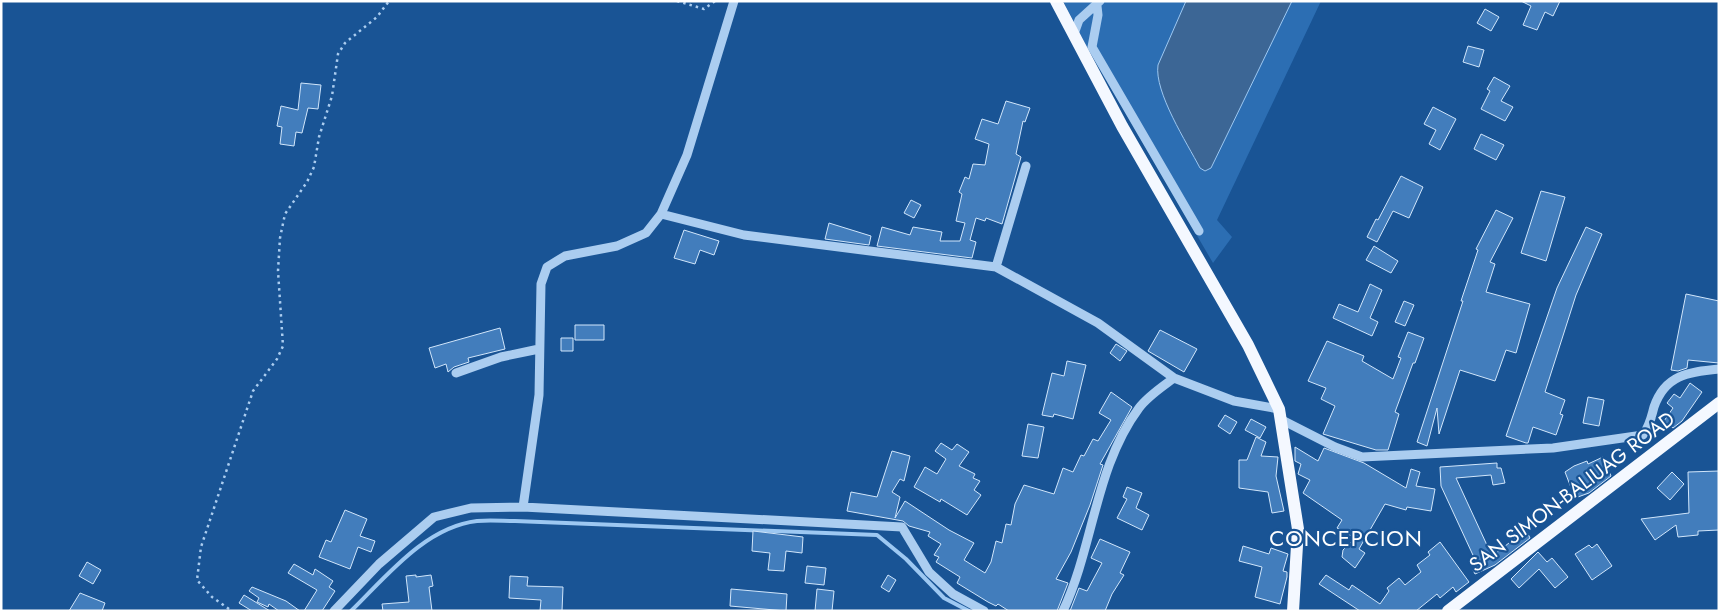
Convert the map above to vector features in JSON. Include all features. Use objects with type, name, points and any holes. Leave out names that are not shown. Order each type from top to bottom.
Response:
[{"type":"main road","points":[[1056,1],[1122,126],[1248,345],[1281,414],[1298,529],[1293,611]]},
{"type":"main road","name":"SAN SIMON-BALIUAG ROAD","points":[[1448,611],[1719,403]]},
{"type":"street","points":[[524,507],[539,395],[541,284],[547,267],[565,256],[617,246],[646,233],[661,214],[688,155],[734,1]]},
{"type":"street","points":[[1074,34],[1079,20],[1098,3]]},
{"type":"street","points":[[1098,3],[1098,15],[1092,47],[1199,231]]},
{"type":"street","points":[[996,267],[1026,166]]},
{"type":"street","points":[[661,214],[744,235],[996,267],[1098,323],[1174,378],[1234,401],[1281,414],[1335,447],[1362,457],[1553,448],[1643,435],[1650,424],[1660,390],[1669,381],[1695,371],[1719,369]]},
{"type":"street","points":[[456,373],[501,356],[540,349]]},
{"type":"street","points":[[1063,611],[1080,571],[1104,479],[1120,440],[1140,408],[1153,394],[1174,378]]},
{"type":"street","points":[[334,611],[379,564],[434,517],[471,508],[524,507],[902,527],[929,572],[953,594],[984,611]]},
{"type":"path","points":[[230,609],[212,597],[197,580],[201,547],[253,391],[277,359],[283,346],[278,271],[284,214],[314,167],[319,137],[332,96],[338,54],[345,43],[376,17],[389,1]]},
{"type":"path","points":[[677,1],[704,9],[715,1]]},
{"type":"shaded area","points":[[1063,1],[1321,1],[1217,220],[1232,237],[1213,263],[1087,47]]},
{"type":"shaded area","points":[[1186,1],[1292,1],[1211,168],[1205,171],[1200,168],[1166,103],[1158,76],[1158,65]]},
{"type":"building","points":[[1521,1],[1560,1],[1553,16],[1545,12],[1537,30],[1523,25],[1531,6]]},
{"type":"building","points":[[1485,9],[1499,17],[1491,31],[1477,23]]},
{"type":"building","points":[[1468,46],[1484,50],[1479,67],[1463,62]]},
{"type":"building","points":[[1494,77],[1510,86],[1501,101],[1513,107],[1505,121],[1481,109],[1490,91],[1487,89]]},
{"type":"building","points":[[301,83],[321,85],[318,109],[308,108],[302,133],[296,132],[294,146],[280,144],[282,127],[277,126],[281,106],[298,110]]},
{"type":"building","points":[[1006,101],[1030,108],[1025,122],[1023,121],[1016,154],[1021,157],[1002,224],[986,218],[985,221],[976,218],[970,240],[976,242],[972,258],[877,246],[882,227],[910,235],[913,227],[942,232],[940,241],[960,241],[965,223],[956,221],[962,194],[959,192],[965,177],[969,179],[973,164],[985,165],[989,144],[975,139],[982,119],[998,124]]},
{"type":"building","points":[[1433,107],[1456,119],[1440,150],[1429,144],[1436,130],[1424,124]]},
{"type":"building","points":[[1481,134],[1504,145],[1496,160],[1474,149]]},
{"type":"building","points":[[1401,176],[1423,187],[1409,218],[1393,211],[1377,242],[1367,237]]},
{"type":"building","points":[[1541,191],[1565,197],[1546,261],[1521,253]]},
{"type":"building","points":[[911,200],[921,205],[914,218],[904,213]]},
{"type":"building","points":[[1496,210],[1513,218],[1490,262],[1495,264],[1486,292],[1530,304],[1516,353],[1506,350],[1495,381],[1460,370],[1439,434],[1437,408],[1427,446],[1417,442],[1463,301],[1461,301],[1478,250],[1476,249]]},
{"type":"building","points":[[829,223],[871,236],[869,245],[825,239]]},
{"type":"building","points":[[1586,227],[1602,234],[1576,295],[1545,392],[1565,400],[1560,414],[1563,415],[1556,435],[1533,427],[1528,443],[1526,443],[1506,436],[1557,288]]},
{"type":"building","points":[[684,230],[719,241],[714,255],[700,250],[695,264],[674,258]]},
{"type":"building","points":[[1374,246],[1398,261],[1391,273],[1366,260]]},
{"type":"building","points":[[1370,284],[1382,290],[1370,318],[1378,322],[1372,336],[1333,318],[1339,304],[1358,312]]},
{"type":"building","points":[[1686,294],[1719,301],[1719,363],[1688,360],[1687,368],[1678,371],[1671,370]]},
{"type":"building","points":[[1404,301],[1414,305],[1405,326],[1395,322]]},
{"type":"building","points":[[575,325],[604,325],[604,340],[575,340]]},
{"type":"building","points":[[500,328],[505,349],[468,358],[469,362],[454,367],[448,372],[446,364],[435,368],[429,348]]},
{"type":"building","points":[[1160,330],[1197,349],[1184,372],[1148,351]]},
{"type":"building","points":[[1408,332],[1424,338],[1395,412],[1399,414],[1388,450],[1376,450],[1323,434],[1335,406],[1321,399],[1326,388],[1308,381],[1327,341],[1364,356],[1362,361],[1393,379],[1401,358],[1398,357]]},
{"type":"building","points":[[561,338],[573,338],[573,351],[561,351]]},
{"type":"building","points":[[1116,344],[1127,351],[1120,361],[1110,353]]},
{"type":"building","points":[[1067,361],[1086,365],[1073,419],[1054,414],[1053,417],[1042,415],[1052,373],[1064,376]]},
{"type":"building","points":[[1690,383],[1702,392],[1682,421],[1673,428],[1664,421],[1673,408],[1667,403],[1674,394],[1680,398]]},
{"type":"building","points":[[1111,392],[1132,407],[1100,464],[1103,465],[1090,505],[1071,552],[1056,579],[1068,583],[1057,611],[1009,611],[998,604],[996,606],[957,583],[960,577],[936,562],[939,557],[934,555],[941,544],[928,536],[930,532],[909,526],[903,521],[847,511],[851,492],[877,497],[892,451],[910,456],[904,481],[900,479],[892,492],[900,497],[895,518],[905,501],[949,530],[974,543],[964,560],[985,573],[991,562],[996,541],[1002,543],[1006,524],[1011,525],[1015,504],[1024,485],[1054,494],[1063,468],[1073,472],[1081,455],[1084,456],[1093,439],[1098,441],[1111,420],[1099,413]]},
{"type":"building","points":[[1588,397],[1604,400],[1599,426],[1583,423]]},
{"type":"building","points":[[1225,415],[1237,422],[1230,434],[1218,426]]},
{"type":"building","points":[[1251,419],[1266,427],[1260,438],[1245,430]]},
{"type":"building","points":[[1028,424],[1044,427],[1038,458],[1022,456]]},
{"type":"building","points":[[1256,437],[1266,442],[1261,456],[1278,457],[1276,476],[1284,511],[1272,513],[1268,492],[1239,488],[1239,460],[1247,460]]},
{"type":"building","points":[[941,443],[952,450],[957,444],[969,452],[959,466],[975,474],[973,478],[980,481],[974,490],[981,495],[967,515],[941,499],[940,502],[914,487],[925,467],[937,474],[946,459],[935,451]]},
{"type":"building","points":[[1295,447],[1318,461],[1324,448],[1364,463],[1406,488],[1411,469],[1420,472],[1416,486],[1435,489],[1431,511],[1407,507],[1406,510],[1385,504],[1359,549],[1365,553],[1355,568],[1342,557],[1343,550],[1355,538],[1337,528],[1342,520],[1303,493],[1310,480],[1298,474],[1301,464],[1295,461]]},
{"type":"building","points":[[1603,457],[1611,476],[1589,493],[1575,498],[1565,472],[1574,466],[1587,461],[1588,464]]},
{"type":"building","points":[[1497,463],[1497,468],[1501,468],[1505,483],[1493,485],[1491,475],[1456,478],[1492,556],[1526,530],[1530,538],[1495,565],[1475,574],[1473,570],[1478,566],[1441,486],[1440,467]]},
{"type":"building","points":[[1719,471],[1719,530],[1698,531],[1698,535],[1678,537],[1676,525],[1655,540],[1641,519],[1689,513],[1688,472]]},
{"type":"building","points":[[1672,472],[1684,484],[1670,500],[1657,488]]},
{"type":"building","points":[[1127,487],[1142,493],[1136,508],[1149,515],[1142,530],[1117,518],[1127,499],[1123,497]]},
{"type":"building","points":[[345,510],[367,519],[360,536],[375,541],[371,552],[358,547],[350,569],[319,557],[326,540],[331,542]]},
{"type":"building","points":[[753,531],[803,537],[802,553],[786,551],[784,571],[768,570],[770,553],[752,551]]},
{"type":"building","points":[[1100,539],[1130,552],[1120,573],[1124,575],[1112,594],[1105,611],[1070,611],[1079,588],[1087,591],[1102,563],[1091,558]]},
{"type":"building","points":[[1440,542],[1469,582],[1456,592],[1453,587],[1440,598],[1437,594],[1416,611],[1360,611],[1319,584],[1326,575],[1349,590],[1352,585],[1380,604],[1389,591],[1387,588],[1399,578],[1405,585],[1421,572],[1417,565],[1430,555],[1428,552]]},
{"type":"building","points":[[1597,544],[1612,566],[1592,580],[1575,554],[1589,545],[1592,548]]},
{"type":"building","points":[[1243,546],[1269,554],[1271,548],[1288,554],[1283,571],[1287,572],[1287,577],[1280,604],[1255,597],[1262,567],[1239,561]]},
{"type":"building","points":[[1538,552],[1547,562],[1552,558],[1568,577],[1555,588],[1539,569],[1519,588],[1511,579]]},
{"type":"building","points":[[87,562],[101,570],[93,584],[79,576]]},
{"type":"building","points":[[294,564],[313,575],[315,569],[333,581],[329,587],[335,591],[322,611],[304,611],[317,590],[288,573]]},
{"type":"building","points":[[807,566],[826,568],[824,585],[805,583]]},
{"type":"building","points":[[416,575],[416,577],[431,575],[433,586],[429,587],[432,611],[383,611],[382,604],[409,602],[406,576]]},
{"type":"building","points":[[888,575],[896,580],[889,592],[881,587]]},
{"type":"building","points":[[510,576],[528,577],[527,586],[563,587],[562,611],[540,611],[541,600],[509,598]]},
{"type":"building","points":[[252,587],[286,601],[300,611],[279,611],[269,604],[268,607],[257,602],[259,598],[249,591]]},
{"type":"building","points":[[731,589],[787,594],[786,611],[730,606]]},
{"type":"building","points":[[817,589],[834,591],[832,611],[815,611]]},
{"type":"building","points":[[80,593],[105,603],[102,611],[69,611]]},
{"type":"building","points":[[244,595],[270,611],[252,611],[239,603]]},
{"type":"waterway","points":[[351,611],[393,569],[424,543],[458,525],[477,521],[877,535],[906,559],[944,598],[969,611]]},
{"type":"district","name":"CONCEPCION","points":[[1346,538]]}]
